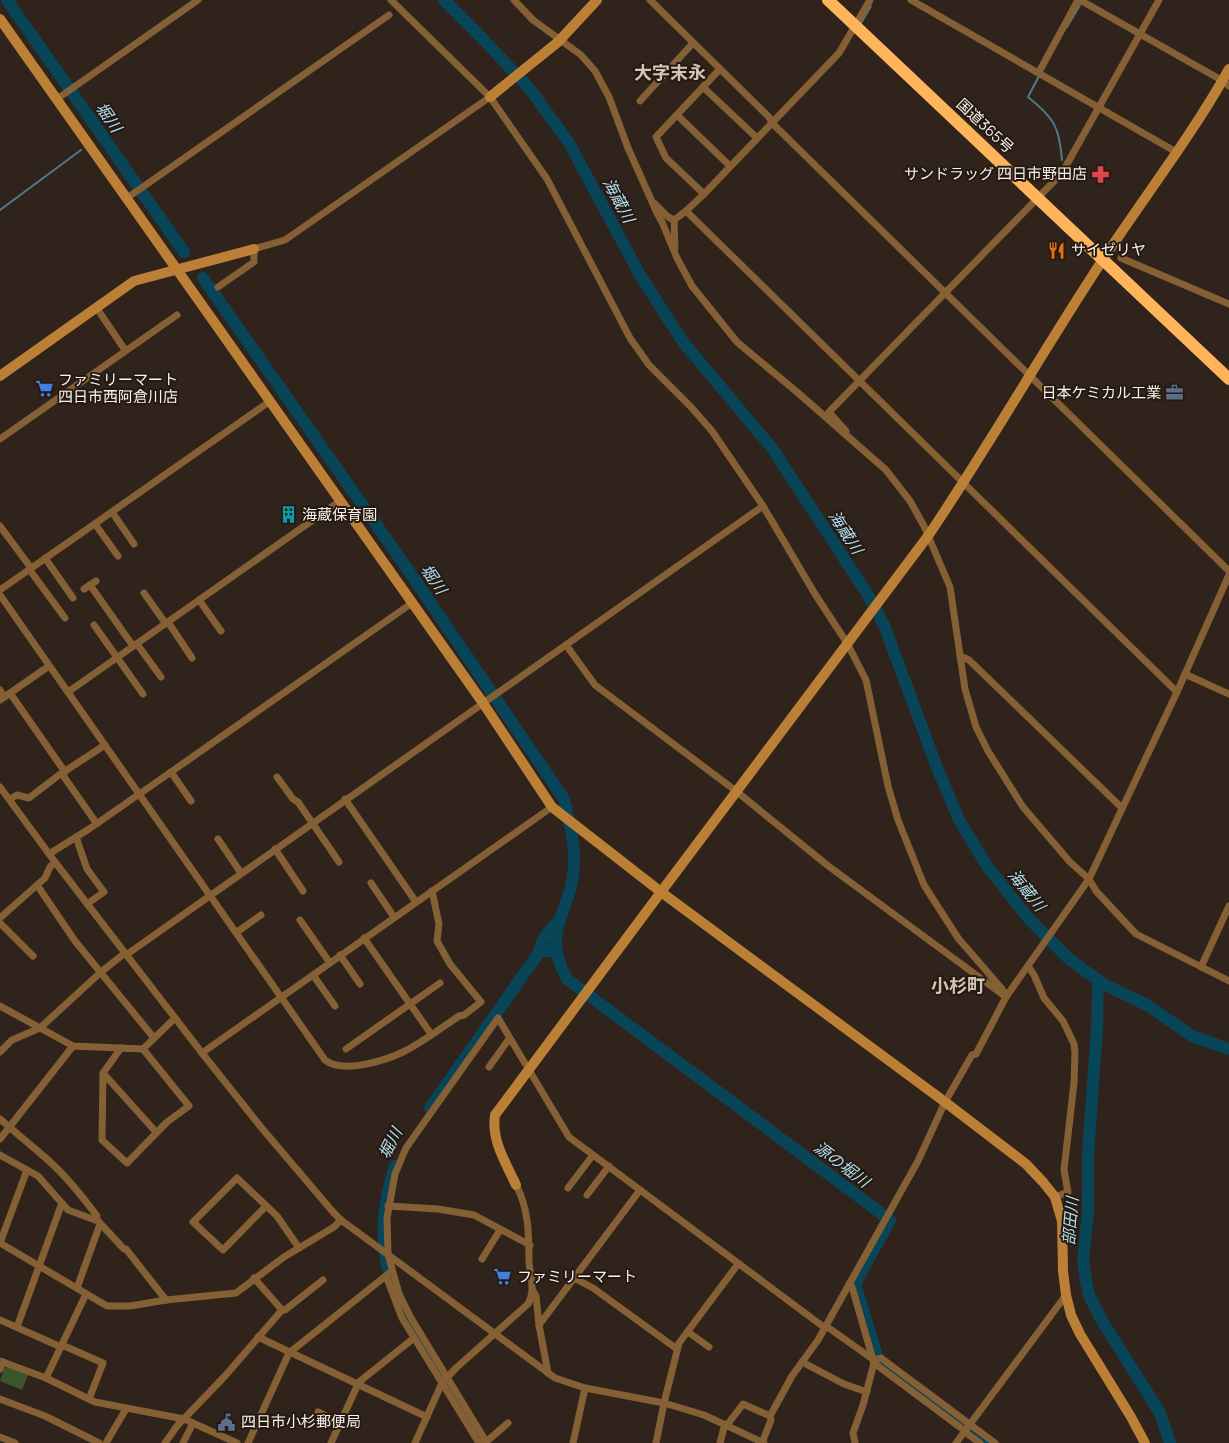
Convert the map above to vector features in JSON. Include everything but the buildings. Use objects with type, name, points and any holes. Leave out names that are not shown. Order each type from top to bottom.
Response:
[{"type":"highway","name":"国道365号","points":[[828,0],[1229,379]]},
{"type":"street","points":[[60,97],[198,0]]},
{"type":"street","points":[[391,0],[490,97],[547,179],[630,338],[649,365],[712,431],[763,506],[847,643],[866,680],[888,786],[898,820],[924,885],[958,938],[1002,989],[1006,997]]},
{"type":"street","points":[[514,0],[533,20],[589,63],[602,82],[651,201],[692,286],[738,342],[886,470],[905,493],[928,536],[950,587],[968,704],[976,727],[988,751],[1023,806],[1070,862],[1089,879],[1096,891],[1136,934],[1229,981]]},
{"type":"street","points":[[0,376],[134,281],[285,240],[490,97],[560,41],[597,0]]},
{"type":"street","points":[[650,0],[769,117],[772,123],[1229,571]]},
{"type":"street","points":[[674,220],[704,194],[839,53],[870,0]]},
{"type":"street","points":[[911,0],[1178,152]]},
{"type":"street","points":[[1039,72],[1079,0],[1226,84]]},
{"type":"street","points":[[857,444],[829,412],[1062,173],[1159,0]]},
{"type":"street","points":[[129,196],[389,15]]},
{"type":"street","points":[[0,19],[60,97],[129,196],[176,270],[484,702],[552,807],[661,892],[1026,1164],[1055,1197],[1062,1221],[1063,1271],[1071,1314],[1080,1334],[1131,1417],[1144,1443]]},
{"type":"street","points":[[640,101],[693,43]]},
{"type":"street","points":[[704,194],[666,158],[656,137],[720,69]]},
{"type":"street","points":[[548,1373],[539,1325],[536,1296],[533,1291],[529,1263],[530,1245],[524,1206],[495,1138],[495,1115],[928,536],[964,483],[1102,260],[1226,84],[1229,69]]},
{"type":"street","points":[[703,87],[757,138]]},
{"type":"street","points":[[677,115],[730,166]]},
{"type":"street","points":[[651,201],[668,217],[674,220]]},
{"type":"street","points":[[686,211],[1177,692]]},
{"type":"street","points":[[674,220],[675,254]]},
{"type":"street","points":[[218,287],[254,262],[254,249]]},
{"type":"street","points":[[1121,258],[1229,304]]},
{"type":"street","points":[[96,307],[125,350]]},
{"type":"street","points":[[0,439],[177,315]]},
{"type":"street","points":[[0,590],[269,402]]},
{"type":"street","points":[[68,692],[340,501]]},
{"type":"street","points":[[0,1052],[12,1040],[40,1028],[101,972],[126,954],[763,506]]},
{"type":"street","points":[[112,512],[134,544]]},
{"type":"street","points":[[95,524],[118,556]]},
{"type":"street","points":[[0,526],[65,618]]},
{"type":"street","points":[[45,558],[73,598]]},
{"type":"street","points":[[0,787],[55,862],[202,1053],[285,1156],[341,1220],[555,1378],[585,1388],[664,1404],[704,1415],[763,1443],[771,1420],[770,1416],[792,1376],[818,1340],[918,1160],[945,1102],[972,1055],[976,1054],[1006,997],[1089,879],[1229,576]]},
{"type":"street","points":[[90,585],[161,677]]},
{"type":"street","points":[[144,593],[192,658]]},
{"type":"street","points":[[199,600],[221,631]]},
{"type":"street","points":[[1,601],[211,894],[325,1060],[333,1065],[356,1066],[404,1052],[459,1016],[464,1015],[481,1002],[450,964],[436,941],[439,924],[432,891]]},
{"type":"street","points":[[49,854],[97,824],[412,603]]},
{"type":"street","points":[[94,625],[143,694]]},
{"type":"street","points":[[566,645],[595,686],[736,791],[827,865],[1006,997]]},
{"type":"street","points":[[960,656],[969,660],[1122,808]]},
{"type":"street","points":[[49,666],[4,695],[64,773],[97,824]]},
{"type":"street","points":[[1185,674],[1229,694]]},
{"type":"street","points":[[10,799],[17,795],[28,798],[105,745]]},
{"type":"street","points":[[171,772],[191,801]]},
{"type":"street","points":[[277,777],[292,799],[298,802],[339,862]]},
{"type":"street","points":[[344,799],[416,902]]},
{"type":"street","points":[[202,1053],[552,807]]},
{"type":"street","points":[[76,837],[87,870],[104,892],[87,904]]},
{"type":"street","points":[[218,839],[241,873]]},
{"type":"street","points":[[275,849],[303,891]]},
{"type":"street","points":[[0,918],[45,878],[50,867],[55,862]]},
{"type":"street","points":[[371,883],[394,917]]},
{"type":"street","points":[[37,885],[75,941],[154,1038]]},
{"type":"street","points":[[1201,967],[1229,906]]},
{"type":"street","points":[[237,932],[261,915]]},
{"type":"street","points":[[300,920],[330,962]]},
{"type":"street","points":[[0,923],[33,956]]},
{"type":"street","points":[[364,938],[431,1034]]},
{"type":"street","points":[[340,955],[360,984]]},
{"type":"street","points":[[1029,966],[1044,998],[1063,1021],[1076,1052],[1064,1170],[1068,1192],[1055,1197]]},
{"type":"street","points":[[313,975],[335,1006]]},
{"type":"street","points":[[346,1049],[440,983]]},
{"type":"street","points":[[0,1006],[73,1046],[143,1049],[175,1018]]},
{"type":"street","points":[[445,1380],[414,1338],[402,1318],[389,1274],[385,1252],[388,1206],[395,1174],[406,1148],[498,1018],[569,1137],[825,1327],[876,1360],[967,1428],[995,1443]]},
{"type":"street","points":[[489,1067],[509,1039]]},
{"type":"street","points":[[0,1140],[73,1046]]},
{"type":"street","points":[[121,1048],[103,1073],[102,1140],[127,1163],[156,1132],[189,1106],[143,1049]]},
{"type":"street","points":[[103,1073],[156,1132]]},
{"type":"street","points":[[0,1120],[64,1175],[83,1197],[97,1216],[96,1218],[99,1222],[126,1249],[166,1300]]},
{"type":"street","points":[[0,1155],[38,1176],[68,1210],[99,1222]]},
{"type":"street","points":[[568,1188],[593,1155]]},
{"type":"street","points":[[587,1195],[608,1166]]},
{"type":"street","points":[[27,1170],[0,1243],[107,1306],[130,1306],[166,1300],[236,1293],[254,1278],[341,1220]]},
{"type":"street","points":[[266,1206],[223,1250],[194,1222],[237,1178],[277,1216],[299,1248]]},
{"type":"street","points":[[539,1325],[640,1190]]},
{"type":"street","points":[[16,1327],[62,1203]]},
{"type":"street","points":[[388,1206],[438,1209],[474,1215],[530,1245]]},
{"type":"street","points":[[77,1288],[99,1222]]},
{"type":"street","points":[[482,1260],[500,1230]]},
{"type":"street","points":[[656,1443],[677,1349],[738,1264]]},
{"type":"street","points":[[248,1443],[289,1353],[389,1274]]},
{"type":"street","points":[[389,1274],[445,1380],[484,1443],[508,1423]]},
{"type":"street","points":[[254,1278],[282,1310]]},
{"type":"street","points":[[574,1278],[594,1288],[677,1349]]},
{"type":"street","points":[[165,1443],[177,1426],[225,1376],[282,1310],[285,1310],[323,1280]]},
{"type":"street","points":[[849,1284],[852,1287],[876,1360],[852,1433],[855,1443]]},
{"type":"street","points":[[415,1443],[445,1380],[528,1304],[533,1291]]},
{"type":"street","points":[[46,1378],[86,1294]]},
{"type":"street","points":[[956,1443],[1066,1295]]},
{"type":"street","points":[[0,1320],[103,1363],[89,1399]]},
{"type":"street","points":[[688,1332],[709,1347]]},
{"type":"street","points":[[258,1337],[427,1417]]},
{"type":"street","points":[[331,1443],[358,1384],[414,1338]]},
{"type":"street","points":[[802,1362],[844,1384],[867,1392]]},
{"type":"street","points":[[1,1364],[46,1378],[95,1402],[184,1419],[236,1443]]},
{"type":"street","points":[[573,1443],[585,1388]]},
{"type":"street","points":[[0,1399],[45,1416],[99,1443]]},
{"type":"street","points":[[720,1443],[726,1425],[743,1404],[770,1416]]},
{"type":"street","points":[[106,1443],[126,1409]]},
{"type":"street","points":[[318,1412],[340,1423]]},
{"type":"street","points":[[183,1443],[193,1423]]},
{"type":"street","points":[[967,1428],[980,1443]]},
{"type":"street","points":[[0,1437],[15,1443]]},
{"type":"green space","points":[[7,1367],[28,1375],[22,1390],[0,1381],[4,1369]]},
{"type":"waterway","name":"堀川","points":[[7,0],[184,252]]},
{"type":"waterway","name":"海蔵川","points":[[444,0],[530,89],[569,143],[640,275],[683,342],[772,448],[868,595],[884,625],[936,765],[959,820],[987,866],[1029,919],[1069,959],[1105,985],[1147,1005],[1192,1036],[1229,1049]]},
{"type":"waterway","points":[[1067,27],[1080,5]]},
{"type":"waterway","points":[[861,23],[871,6]]},
{"type":"waterway","points":[[1039,76],[1028,97],[1044,111],[1054,124],[1059,139],[1062,160]]},
{"type":"waterway","points":[[0,210],[81,150]]},
{"type":"waterway","name":"堀川","points":[[203,278],[413,577],[564,799],[573,840],[574,864],[569,895],[557,933],[556,946],[559,961],[567,979],[890,1220],[855,1284],[879,1362],[988,1443]]},
{"type":"waterway","name":"堀川","points":[[540,951],[546,935],[558,922]]},
{"type":"waterway","name":"堀川","points":[[430,1108],[540,951],[555,951]]},
{"type":"waterway","name":"部田川","points":[[1098,979],[1097,1028],[1088,1154],[1088,1211],[1083,1260],[1086,1281],[1089,1295],[1101,1319],[1160,1413],[1170,1443]]},
{"type":"waterway","name":"堀川","points":[[395,1166],[387,1198],[384,1227],[385,1252],[390,1276],[411,1323],[441,1375]]},
{"type":"waterway","name":"堀川","points":[[448,1386],[475,1430]]},
{"type":"place","name":"サンドラッグ 四日市野田店","points":[[1101,174]]},
{"type":"place","name":"サイゼリヤ","points":[[1057,250]]},
{"type":"place","name":"ファミリーマート 四日市西阿倉川店","points":[[44,389]]},
{"type":"place","name":"日本ケミカル工業","points":[[1175,393]]},
{"type":"place","name":"海蔵保育園","points":[[288,515]]},
{"type":"place","name":"ファミリーマート","points":[[503,1277]]},
{"type":"place","name":"四日市小杉郵便局","points":[[227,1422]]},
{"type":"district","name":"大字末永","points":[[670,73]]},
{"type":"district","name":"小杉町","points":[[958,986]]},
{"type":"water label","name":"源の堀川","points":[[842,1164]]}]
